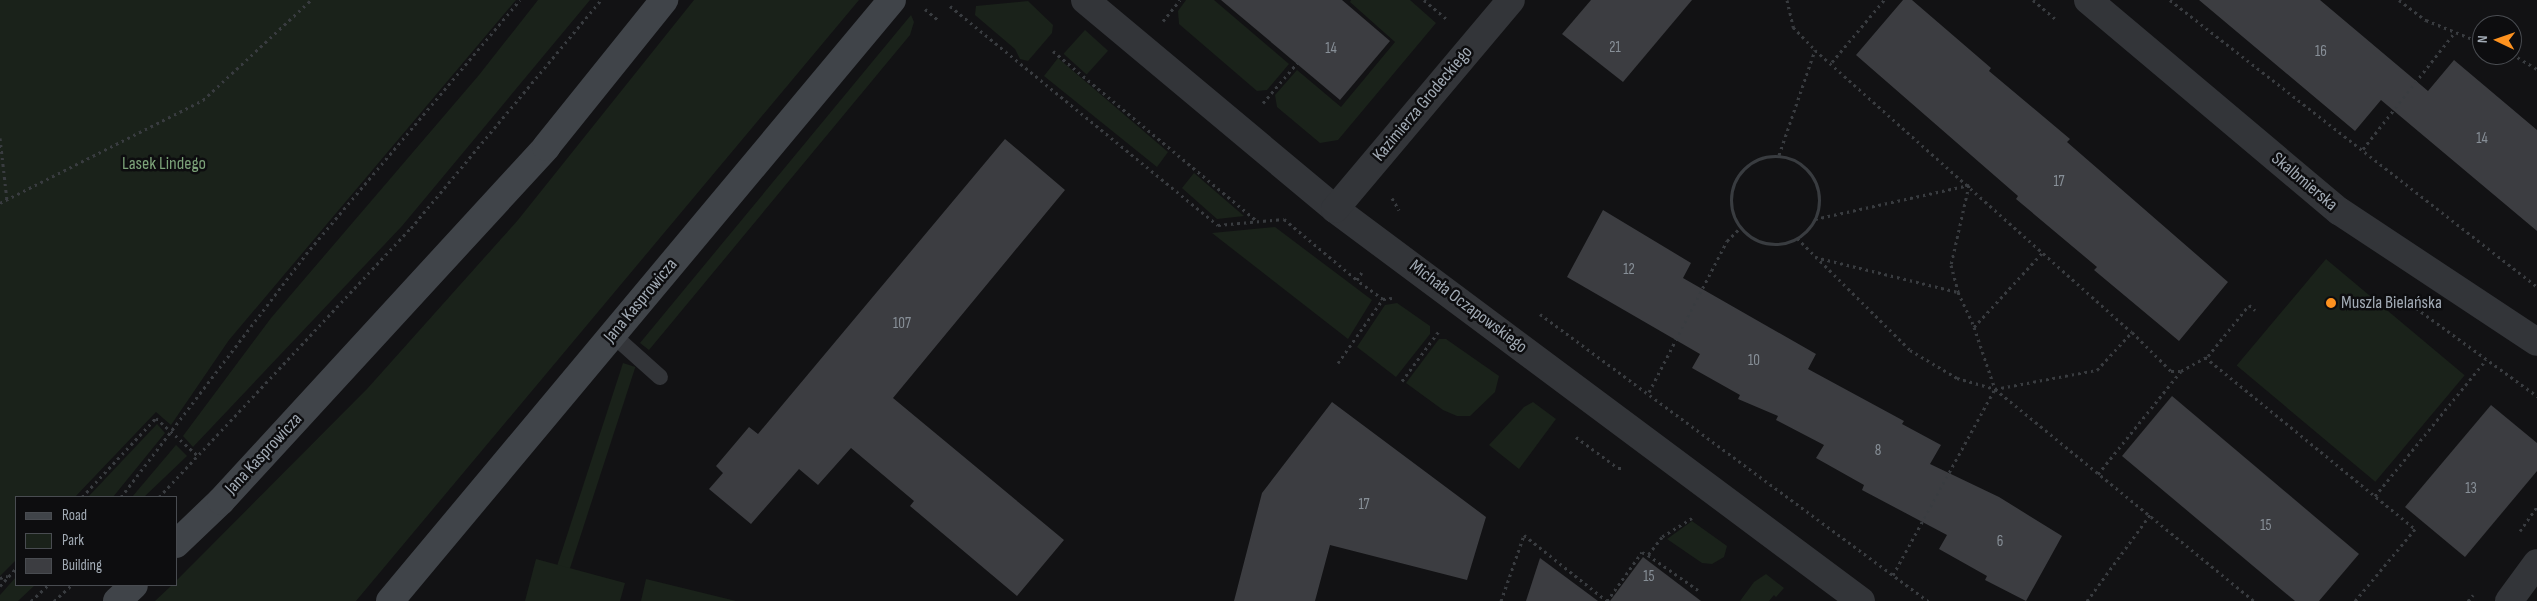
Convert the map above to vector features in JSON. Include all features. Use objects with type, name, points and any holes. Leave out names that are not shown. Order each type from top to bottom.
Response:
[{"type":"street","name":"Jana Kasprowicza","points":[[178,542],[222,501],[546,148],[664,0]]},
{"type":"street","name":"Jana Kasprowicza","points":[[390,601],[892,0]]},
{"type":"street","name":"Michała Oczapowskiego","points":[[1085,0],[1336,209],[1861,601]]},
{"type":"street","name":"Kazimierza Grodeckiego","points":[[1336,209],[1511,0]]},
{"type":"street","name":"Skalbmierska","points":[[2088,0],[2339,211],[2537,342]]},
{"type":"street","points":[[2509,601],[2537,563]]},
{"type":"street","points":[[117,601],[133,586]]},
{"type":"lane","points":[[613,335],[660,377]]},
{"type":"path","points":[[0,202],[202,100],[311,0]]},
{"type":"path","points":[[122,496],[306,254],[520,0]]},
{"type":"path","points":[[160,496],[411,228],[601,0]]},
{"type":"path","points":[[1161,24],[1180,0]]},
{"type":"path","points":[[1424,0],[1448,20]]},
{"type":"path","points":[[1787,0],[1792,27],[1815,50],[1832,62],[1969,185],[2132,332],[2171,371],[2181,371]]},
{"type":"path","points":[[1832,62],[1884,0]]},
{"type":"path","points":[[2170,0],[2363,149],[2537,287]]},
{"type":"path","points":[[2399,0],[2426,20],[2472,39]]},
{"type":"path","points":[[950,6],[1218,225],[1257,221],[1053,51]]},
{"type":"path","points":[[2363,149],[2455,32]]},
{"type":"path","points":[[1779,156],[1815,50]]},
{"type":"path","points":[[2522,60],[2537,69]]},
{"type":"path","points":[[1260,108],[1298,62]]},
{"type":"path","points":[[0,138],[7,200]]},
{"type":"path","points":[[1779,156],[1792,159],[1813,177],[1819,197],[1815,219],[1797,238],[1771,244],[1758,240],[1741,227],[1733,210],[1735,183],[1752,162],[1779,156]]},
{"type":"path","points":[[1815,219],[1969,185]]},
{"type":"path","points":[[1892,575],[1995,389],[1974,327],[1958,292],[1952,265],[1969,185]]},
{"type":"path","points":[[1388,193],[1403,216]]},
{"type":"path","points":[[1650,392],[1727,241],[1741,227]]},
{"type":"path","points":[[1797,238],[1910,350],[1957,378],[1995,389],[2254,601]]},
{"type":"path","points":[[1974,327],[2043,252]]},
{"type":"path","points":[[1815,257],[1958,292]]},
{"type":"path","points":[[1338,363],[1383,299],[1356,280]]},
{"type":"path","points":[[2098,474],[2181,371],[2205,357],[2249,305],[2255,310]]},
{"type":"path","points":[[1538,313],[1650,392],[1928,601]]},
{"type":"path","points":[[1402,381],[1443,327]]},
{"type":"path","points":[[1995,389],[2097,370],[2132,332]]},
{"type":"path","points":[[2205,357],[2415,529],[2355,601]]},
{"type":"path","points":[[2375,496],[2486,360]]},
{"type":"path","points":[[83,496],[156,418],[198,456]]},
{"type":"path","points":[[2087,601],[2150,515]]},
{"type":"path","points":[[1648,555],[1662,537],[1695,516]]},
{"type":"path","points":[[1501,601],[1524,535],[1607,601],[1642,552],[1698,590]]},
{"type":"path","points":[[0,586],[15,569]]},
{"type":"path","points":[[0,578],[9,576]]},
{"type":"path","points":[[31,601],[47,586]]},
{"type":"path","points":[[54,601],[71,586]]},
{"type":"green space","name":"Lasek Lindego","points":[[0,0],[516,0],[229,340],[171,425],[156,412],[76,496],[15,496],[15,561],[0,576]]},
{"type":"green space","points":[[538,0],[590,0],[402,226],[193,447],[183,436],[271,318],[479,75]]},
{"type":"green space","points":[[694,0],[859,0],[356,601],[155,601],[171,586],[178,586],[178,579],[367,389],[518,220]]},
{"type":"green space","points":[[1186,0],[1214,0],[1289,64],[1267,90],[1257,91],[1179,24],[1178,11]]},
{"type":"green space","points":[[1351,0],[1410,0],[1436,23],[1338,140],[1320,143],[1277,107],[1275,95],[1297,70],[1341,107],[1395,42],[1350,2]]},
{"type":"green space","points":[[1028,1],[1053,25],[1052,33],[1028,61],[1020,59],[1015,49],[975,15],[976,6]]},
{"type":"green space","points":[[911,15],[914,22],[910,35],[649,350],[640,343]]},
{"type":"green space","points":[[1085,30],[1108,51],[1087,75],[1064,54]]},
{"type":"green space","points":[[1058,58],[1168,152],[1157,167],[1044,76]]},
{"type":"green space","points":[[1194,173],[1244,216],[1217,219],[1182,188]]},
{"type":"green space","points":[[1275,227],[1372,300],[1348,339],[1212,233]]},
{"type":"green space","points":[[2326,259],[2465,375],[2375,482],[2237,365]]},
{"type":"green space","points":[[1397,303],[1430,326],[1430,334],[1396,377],[1357,347],[1385,305]]},
{"type":"green space","points":[[1439,339],[1446,339],[1499,376],[1495,392],[1470,416],[1457,416],[1443,410],[1406,383]]},
{"type":"green space","points":[[623,363],[635,367],[559,601],[546,601]]},
{"type":"green space","points":[[1533,402],[1556,419],[1519,469],[1489,445],[1524,407]]},
{"type":"green space","points":[[157,424],[165,433],[114,496],[89,496]]},
{"type":"green space","points":[[176,445],[187,456],[145,496],[133,496]]},
{"type":"green space","points":[[1692,521],[1727,546],[1724,557],[1712,564],[1702,563],[1667,539]]},
{"type":"green space","points":[[536,559],[625,583],[620,601],[525,601]]},
{"type":"green space","points":[[1766,574],[1784,588],[1776,597],[1774,595],[1769,601],[1740,601],[1754,582]]},
{"type":"green space","points":[[15,578],[15,586],[34,586],[18,601],[0,601],[0,595]]},
{"type":"green space","points":[[646,579],[736,601],[641,601]]},
{"type":"building","points":[[1221,0],[1342,0],[1390,41],[1340,100]]},
{"type":"building","points":[[1591,0],[1692,0],[1623,82],[1562,34]]},
{"type":"building","points":[[1903,0],[1912,0],[1991,68],[1989,71],[2070,139],[2067,142],[2228,282],[2179,341],[2094,270],[2097,267],[2016,199],[2018,196],[1856,55]]},
{"type":"building","points":[[2199,0],[2320,0],[2428,91],[2454,60],[2537,130],[2537,231],[2381,100],[2355,131]]},
{"type":"building","points":[[1005,139],[1065,190],[893,398],[1064,540],[1017,596],[910,506],[914,501],[851,448],[818,485],[799,469],[751,524],[709,489],[723,473],[716,466],[749,427],[758,434]]},
{"type":"building","points":[[1603,210],[1691,263],[1683,278],[1816,354],[1808,369],[1904,421],[1902,424],[1941,445],[1930,464],[1999,497],[2062,536],[2026,601],[1985,580],[1987,576],[1939,549],[1947,535],[1862,490],[1864,485],[1816,458],[1824,445],[1776,420],[1778,416],[1738,399],[1740,395],[1692,368],[1700,354],[1567,277]]},
{"type":"building","points":[[2172,396],[2359,554],[2319,601],[2295,601],[2122,456]]},
{"type":"building","points":[[1332,402],[1486,517],[1467,580],[1330,545],[1315,601],[1234,601],[1262,493]]},
{"type":"building","points":[[2491,405],[2537,443],[2537,471],[2465,557],[2405,507]]},
{"type":"building","points":[[1643,557],[1701,601],[1610,601]]},
{"type":"building","points":[[1540,558],[1598,601],[1526,601]]},
{"type":"place","name":"Muszla Bielańska","points":[[2331,303]]}]
